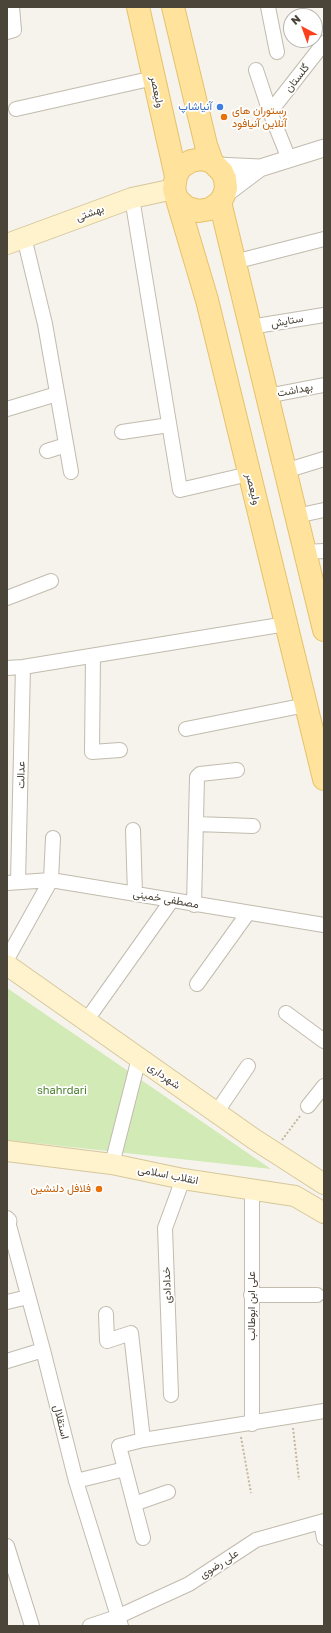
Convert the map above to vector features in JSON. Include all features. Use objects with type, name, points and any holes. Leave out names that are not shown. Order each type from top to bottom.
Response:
[{"type":"main road","name":"ولیعصر","points":[[138,7],[176,188],[207,300],[324,779]]},
{"type":"main road","points":[[173,7],[206,145],[214,164],[222,172],[225,179],[226,188],[222,199],[210,209],[199,211],[187,208],[176,188],[181,167],[191,161],[202,159],[214,164]]},
{"type":"main road","name":"بهشتی","points":[[15,240],[132,198],[176,188]]},
{"type":"main road","points":[[222,199],[234,262],[296,516],[314,552],[324,630]]},
{"type":"main road","name":"شهرداری","points":[[7,965],[273,1152],[324,1184]]},
{"type":"main road","name":"انقلاب اسلامی","points":[[7,1151],[112,1164],[183,1179],[295,1196],[324,1213]]},
{"type":"street","points":[[7,32],[14,30],[12,7]]},
{"type":"street","points":[[268,7],[277,52]]},
{"type":"street","name":"گلستان","points":[[270,112],[324,43]]},
{"type":"street","points":[[256,70],[270,112],[289,160]]},
{"type":"street","points":[[16,109],[154,78]]},
{"type":"street","points":[[214,164],[260,168],[324,148]]},
{"type":"street","points":[[222,199],[260,168]]},
{"type":"street","points":[[132,198],[180,490],[250,474]]},
{"type":"street","points":[[234,262],[324,239]]},
{"type":"street","points":[[15,240],[45,324],[71,472]]},
{"type":"street","name":"ستایش","points":[[250,327],[324,315]]},
{"type":"street","name":"بهداشت","points":[[267,396],[324,385]]},
{"type":"street","points":[[7,409],[57,394]]},
{"type":"street","points":[[122,432],[169,425]]},
{"type":"street","points":[[47,452],[66,445]]},
{"type":"street","points":[[285,471],[324,459]]},
{"type":"street","points":[[296,516],[324,510]]},
{"type":"street","points":[[7,598],[51,581]]},
{"type":"street","points":[[7,668],[23,667],[93,656],[286,624]]},
{"type":"street","points":[[93,656],[92,752],[120,750]]},
{"type":"street","name":"عدالت","points":[[13,883],[23,667]]},
{"type":"street","points":[[186,729],[306,705]]},
{"type":"street","points":[[194,905],[198,775],[237,770]]},
{"type":"street","points":[[196,824],[253,826]]},
{"type":"street","points":[[133,830],[135,894]]},
{"type":"street","points":[[7,959],[51,880],[53,838]]},
{"type":"street","name":"مصطفی خمینی","points":[[13,883],[51,880],[194,905],[324,925]]},
{"type":"street","points":[[86,1021],[172,900]]},
{"type":"street","points":[[197,984],[248,913]]},
{"type":"street","points":[[286,1013],[324,1041]]},
{"type":"street","points":[[112,1164],[139,1058]]},
{"type":"street","points":[[216,1112],[248,1066]]},
{"type":"street","points":[[308,1106],[324,1086]]},
{"type":"street","name":"خدادادی","points":[[171,1395],[165,1228],[183,1179]]},
{"type":"street","name":"علی ابن ابوطالب","points":[[246,1425],[252,1294],[252,1189]]},
{"type":"street","name":"استقلال","points":[[7,1220],[43,1350],[76,1481],[119,1621]]},
{"type":"street","points":[[252,1294],[317,1295]]},
{"type":"street","points":[[7,1302],[28,1297]]},
{"type":"street","points":[[106,1314],[108,1341],[130,1333],[143,1440]]},
{"type":"street","points":[[7,1361],[43,1350]]},
{"type":"street","points":[[143,1538],[119,1446],[143,1440],[246,1425],[324,1411]]},
{"type":"street","points":[[76,1481],[125,1469]]},
{"type":"street","points":[[134,1504],[168,1492]]},
{"type":"street","points":[[322,1521],[324,1538]]},
{"type":"street","name":"علی رضوی","points":[[90,1626],[119,1621],[189,1584],[256,1540],[322,1521]]},
{"type":"street","points":[[7,1546],[32,1626]]},
{"type":"path","points":[[273,1152],[308,1106]]},
{"type":"path","points":[[292,1417],[299,1480]]},
{"type":"path","points":[[246,1425],[251,1493]]},
{"type":"green space","name":"shahrdari","points":[[7,988],[271,1169],[7,1140]]},
{"type":"place","name":"آنیاشاپ","points":[[220,107]]},
{"type":"place","name":"رستوران های آنلاین آنیافود","points":[[224,117]]},
{"type":"place","name":"فلافل دلنشین","points":[[99,1189]]}]
